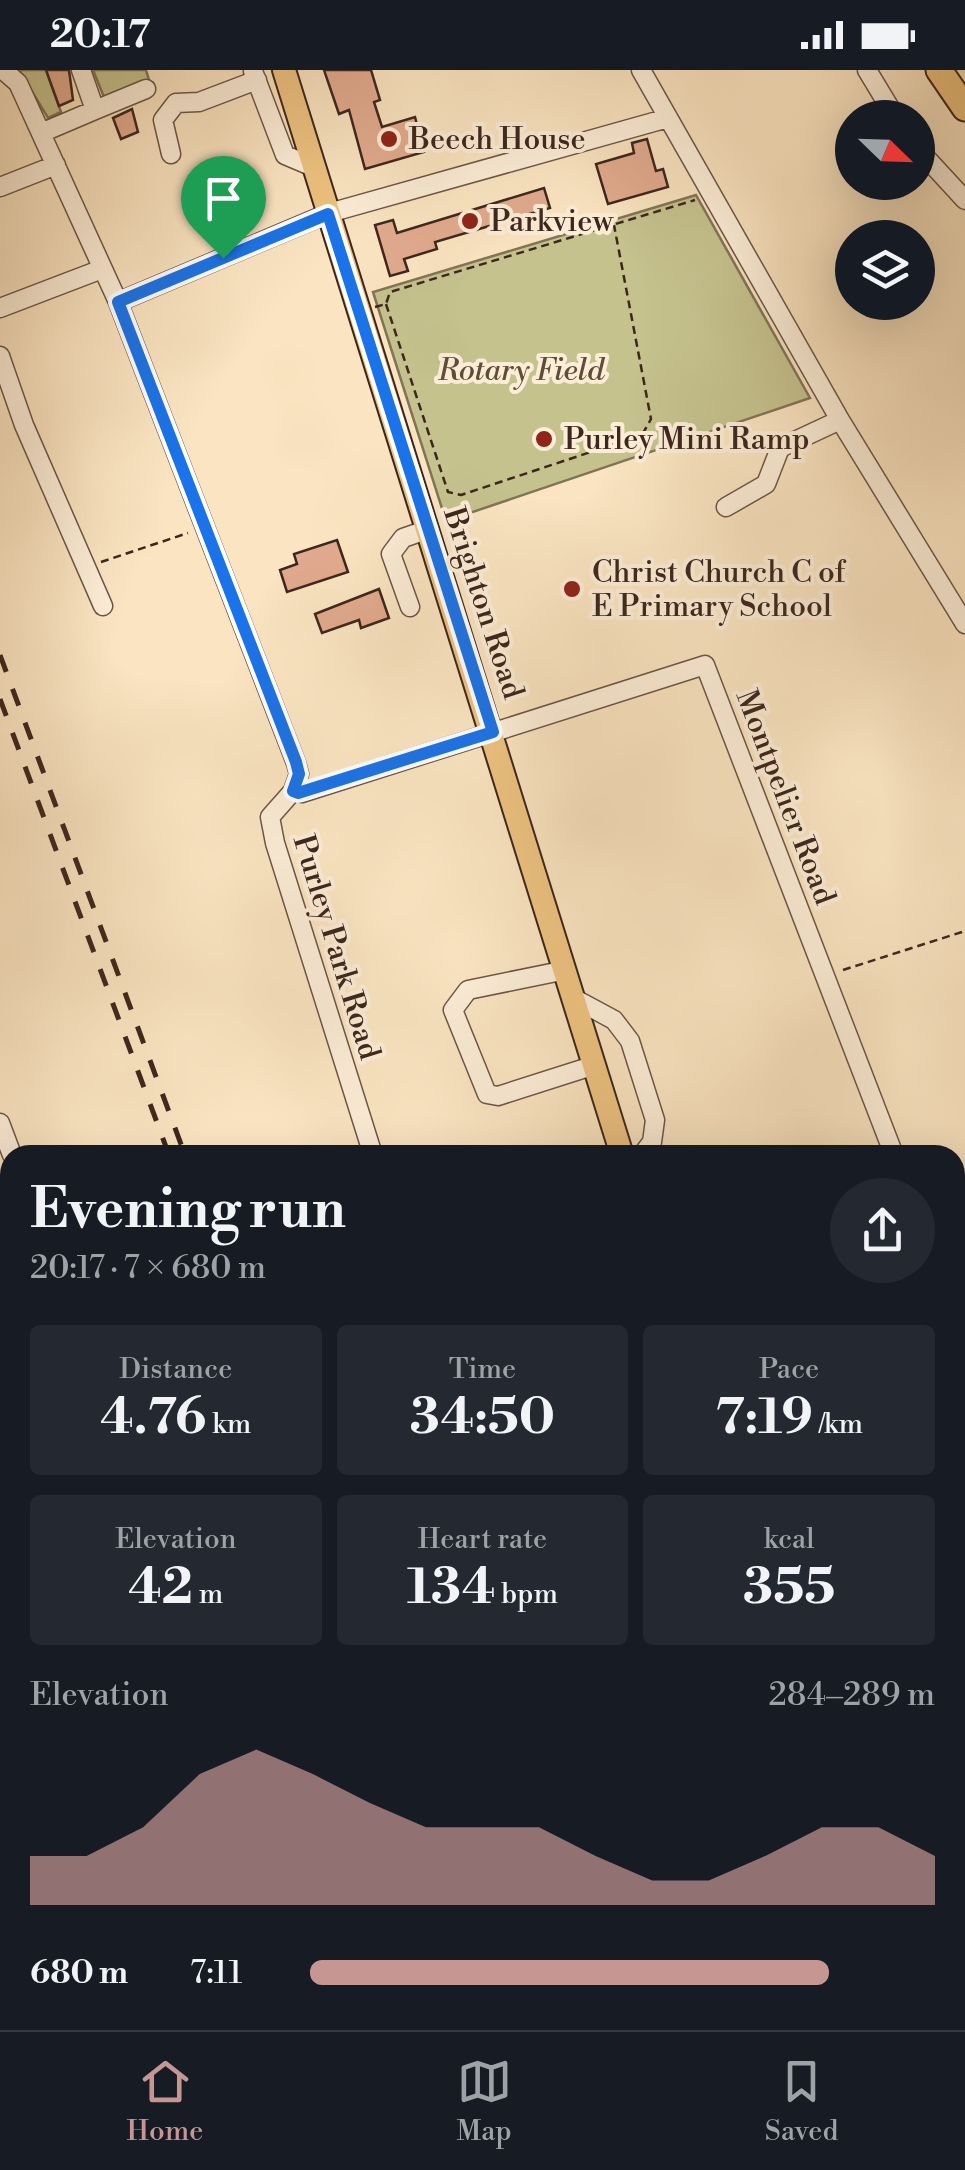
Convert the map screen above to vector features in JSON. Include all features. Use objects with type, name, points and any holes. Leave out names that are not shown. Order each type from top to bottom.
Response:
[{"type":"highway","points":[[939,70],[965,108]]},
{"type":"main road","name":"Brighton Road","points":[[284,70],[619,1145]]},
{"type":"street","points":[[3,70],[18,83],[118,302],[296,762],[299,774],[293,791]]},
{"type":"street","points":[[80,70],[95,110]]},
{"type":"street","points":[[641,70],[840,420],[965,624]]},
{"type":"street","points":[[867,70],[885,100]]},
{"type":"street","points":[[171,154],[163,120],[176,103],[199,102],[255,75],[285,156],[312,166]]},
{"type":"street","points":[[41,133],[146,89]]},
{"type":"street","points":[[118,302],[328,214],[668,118]]},
{"type":"street","points":[[0,188],[56,165]]},
{"type":"street","points":[[935,167],[965,200]]},
{"type":"street","points":[[0,308],[102,269]]},
{"type":"street","points":[[0,356],[103,606]]},
{"type":"street","points":[[726,507],[766,484],[780,448],[840,420]]},
{"type":"street","points":[[410,607],[391,554],[402,538],[429,529]]},
{"type":"street","name":"Montpelier Road","points":[[493,732],[705,666],[890,1145]]},
{"type":"street","name":"Purley Park Road","points":[[369,1145],[270,817],[293,791],[302,793],[493,732]]},
{"type":"street","points":[[566,970],[468,990],[454,1010],[487,1094],[498,1096],[595,1064]]},
{"type":"street","points":[[575,1000],[614,1020],[630,1040],[655,1120],[650,1145]]},
{"type":"path","points":[[614,225],[651,419],[642,435],[454,495],[445,485],[386,304],[390,292],[710,196]]},
{"type":"path","points":[[359,310],[386,304]]},
{"type":"path","points":[[86,568],[199,529]]},
{"type":"path","points":[[825,976],[965,931]]},
{"type":"green space","points":[[19,70],[46,70],[61,112],[48,118]]},
{"type":"green space","points":[[93,70],[146,70],[149,80],[104,97]]},
{"type":"green space","name":"Rotary Field","points":[[696,195],[810,398],[446,521],[373,292]]},
{"type":"building","points":[[46,70],[69,70],[73,100],[59,106]]},
{"type":"building","points":[[324,70],[371,70],[380,100],[374,102],[382,127],[415,117],[424,152],[365,169],[349,110],[339,114]]},
{"type":"building","points":[[132,109],[138,132],[121,139],[113,118]]},
{"type":"building","points":[[647,139],[656,171],[663,169],[668,187],[608,204],[596,164],[634,153],[632,143]]},
{"type":"building","name":"Parkview","points":[[544,188],[550,208],[435,242],[437,249],[404,259],[408,271],[390,276],[375,225],[393,220],[397,233]]},
{"type":"building","points":[[337,540],[348,572],[287,592],[280,570],[297,564],[294,554]]},
{"type":"building","points":[[379,589],[389,618],[361,628],[359,620],[322,633],[315,614]]},
{"type":"railway","points":[[0,655],[181,1145]]},
{"type":"railway","points":[[0,699],[165,1145]]},
{"type":"place","name":"Beech House","points":[[389,139]]},
{"type":"place","name":"Parkview","points":[[470,221]]},
{"type":"place","name":"Purley Mini Ramp","points":[[544,439]]},
{"type":"place","name":"Christ Church C of E Primary School","points":[[572,589]]},
{"type":"route","points":[[328,214],[493,732],[302,793],[293,791],[299,774],[296,762],[118,302],[223,258],[328,214]]}]
